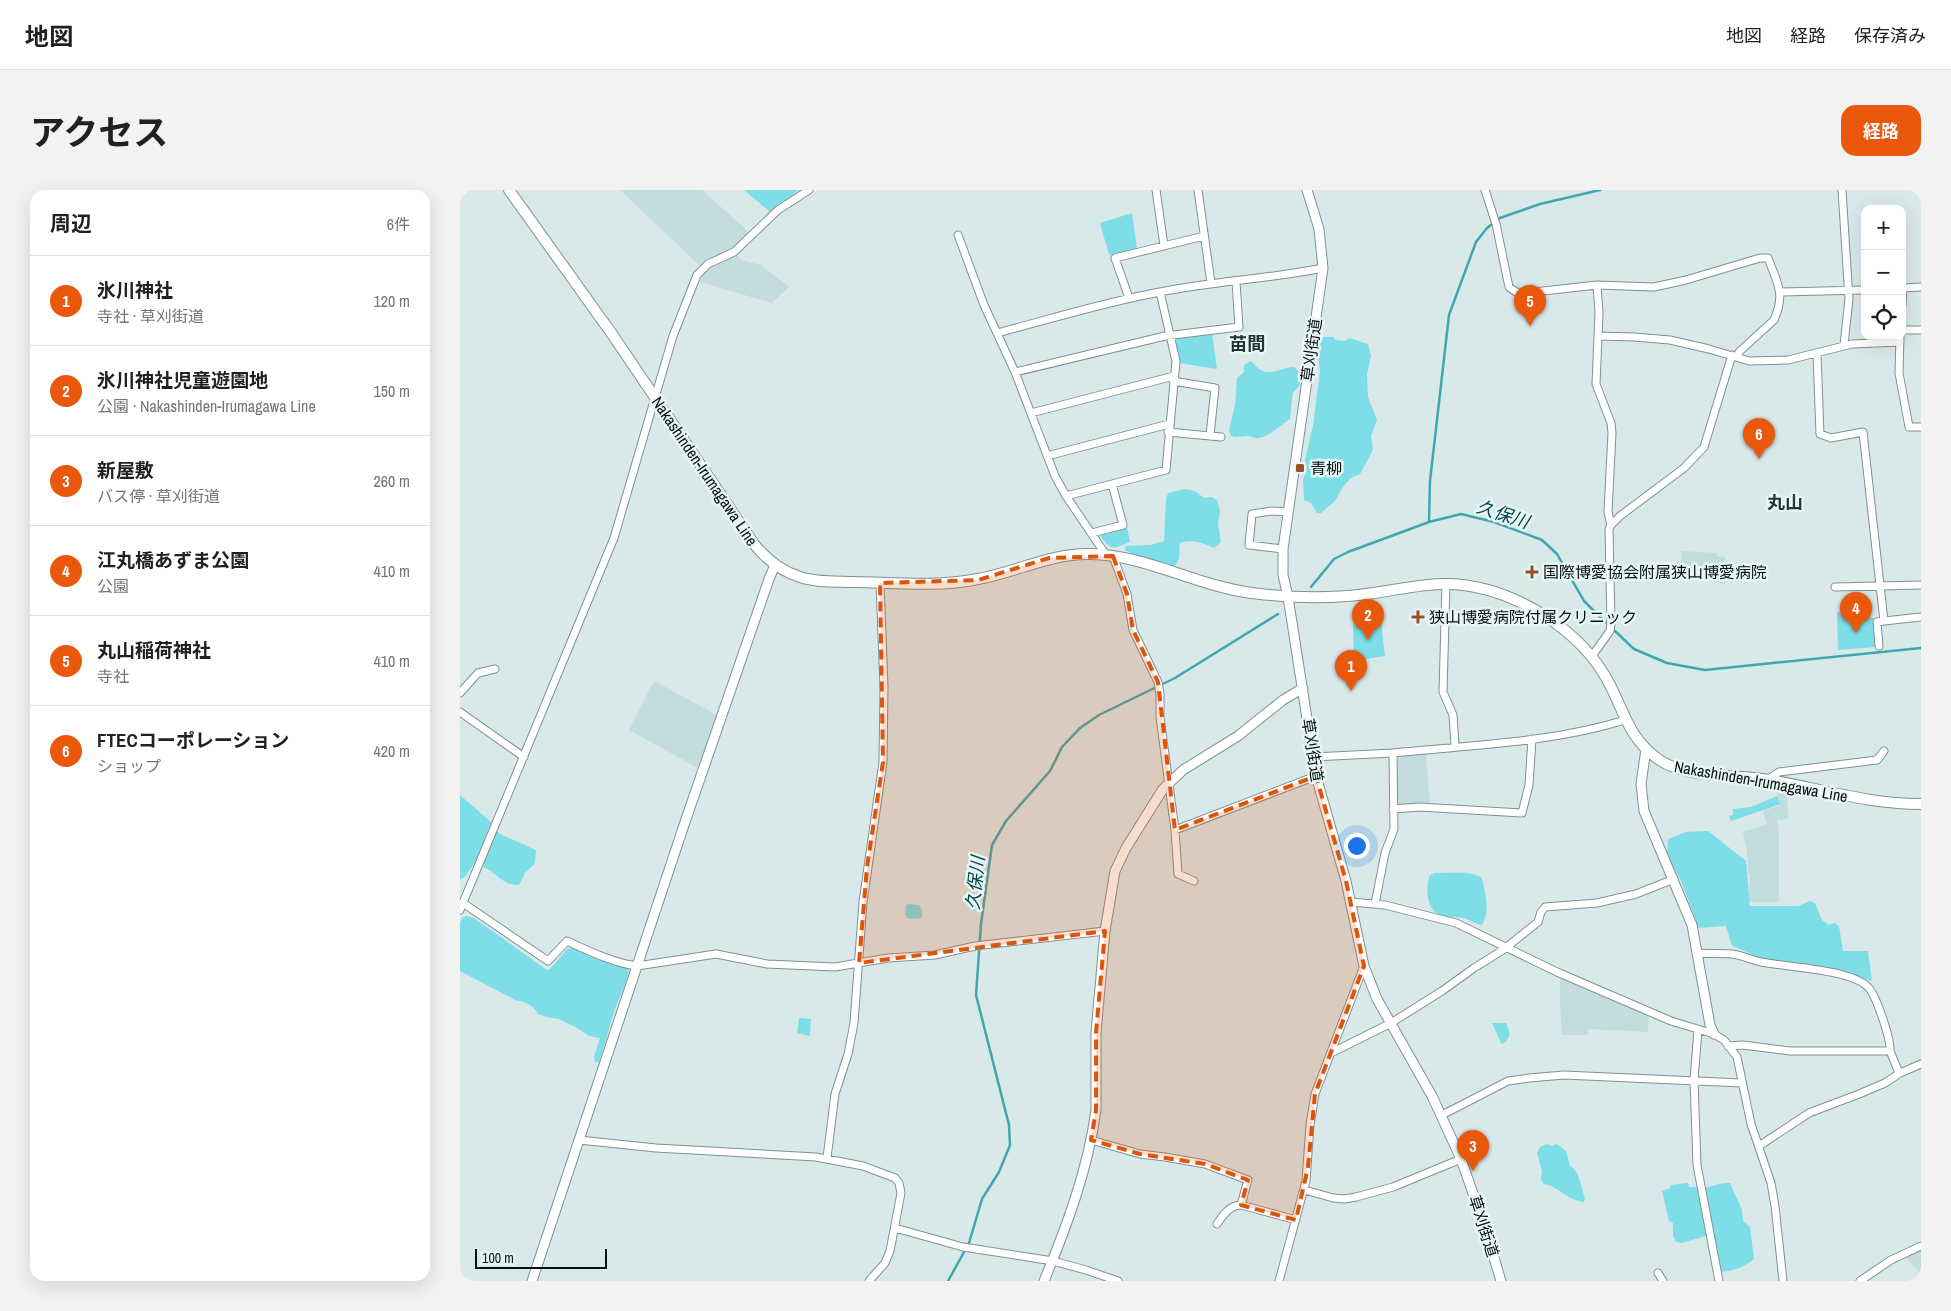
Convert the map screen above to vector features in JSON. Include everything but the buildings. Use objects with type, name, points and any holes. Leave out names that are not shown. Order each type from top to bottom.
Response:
[{"type":"main road","name":"Nakashinden-Irumagawa Line","points":[[509,190],[568,270],[754,544],[775,565],[798,577],[918,584],[971,580],[1062,556],[1078,554],[1109,556],[1247,593],[1288,597],[1345,596],[1446,584],[1469,586],[1498,593],[1553,621],[1583,645],[1612,687],[1625,720],[1635,736],[1659,760],[1674,768],[1697,773],[1767,780],[1875,802],[1921,804]]},
{"type":"street","points":[[809,190],[778,210],[734,252],[708,264],[697,275],[673,336],[614,538],[461,906],[548,961],[567,942],[627,965],[637,966],[716,954],[767,964],[835,967],[888,958],[935,954],[975,946],[1105,931]]},
{"type":"street","points":[[1156,190],[1164,246]]},
{"type":"street","points":[[1198,190],[1211,283]]},
{"type":"street","name":"草刈街道","points":[[1307,190],[1320,229],[1323,268],[1283,549],[1282,575],[1288,597],[1316,776],[1351,902],[1364,966],[1377,999],[1442,1115],[1461,1159],[1501,1281]]},
{"type":"street","points":[[1485,190],[1495,222],[1509,287],[1516,292],[1525,293],[1597,285],[1648,287],[1667,285],[1760,258],[1768,258],[1781,292],[1774,320],[1734,356],[1704,447],[1684,468],[1620,516],[1611,525],[1609,529],[1610,631],[1592,656]]},
{"type":"street","points":[[1842,190],[1849,300],[1844,346]]},
{"type":"street","points":[[958,235],[1031,414],[1046,456],[1066,496],[1109,556],[1127,594],[1134,630],[1158,682],[1160,717],[1175,830],[1178,874],[1194,881]]},
{"type":"street","points":[[1129,298],[1115,258],[1204,236]]},
{"type":"street","points":[[997,333],[1129,298],[1211,283],[1288,276],[1323,268]]},
{"type":"street","points":[[1014,372],[1170,335],[1239,327],[1236,282]]},
{"type":"street","points":[[1597,285],[1599,313],[1596,384],[1611,423],[1608,512],[1611,525]]},
{"type":"street","points":[[1906,288],[1921,287]]},
{"type":"street","points":[[1781,292],[1861,290]]},
{"type":"street","points":[[1066,496],[1166,470],[1168,428],[1176,361],[1160,292]]},
{"type":"street","points":[[1906,330],[1921,330]]},
{"type":"street","points":[[1598,336],[1634,336],[1670,340],[1749,361],[1788,360],[1844,346],[1892,340]]},
{"type":"street","points":[[1900,340],[1899,373],[1908,427],[1921,427]]},
{"type":"street","points":[[1817,354],[1820,434],[1830,438],[1863,432],[1884,621]]},
{"type":"street","points":[[1031,414],[1174,378],[1215,388],[1210,436]]},
{"type":"street","points":[[1046,456],[1168,428],[1221,437]]},
{"type":"street","points":[[1092,533],[1123,524],[1112,484]]},
{"type":"street","points":[[1283,549],[1249,545],[1252,514],[1272,511],[1288,512]]},
{"type":"street","points":[[532,1281],[684,825],[775,565]]},
{"type":"street","points":[[827,1158],[835,1094],[848,1054],[854,1023],[867,866],[883,762],[884,671],[880,583]]},
{"type":"street","points":[[1446,584],[1443,692],[1453,715],[1455,746]]},
{"type":"street","points":[[1835,587],[1921,585]]},
{"type":"street","points":[[1879,646],[1877,622],[1921,617]]},
{"type":"street","points":[[460,693],[478,673],[495,669]]},
{"type":"street","points":[[1044,1281],[1081,1179],[1091,1140],[1096,1110],[1096,1033],[1105,931],[1115,871],[1134,834],[1169,782],[1183,770],[1238,736],[1283,700],[1303,688]]},
{"type":"street","points":[[460,712],[524,757]]},
{"type":"street","points":[[1313,757],[1393,753],[1532,739],[1594,730],[1625,720]]},
{"type":"street","points":[[1393,809],[1418,807],[1522,813],[1529,785],[1532,739]]},
{"type":"street","points":[[1646,749],[1641,784],[1644,811],[1689,913],[1710,1025],[1714,1034]]},
{"type":"street","points":[[1767,780],[1779,772],[1877,760],[1884,751]]},
{"type":"street","points":[[1375,904],[1385,853],[1394,829],[1393,753]]},
{"type":"street","points":[[1175,830],[1316,776]]},
{"type":"street","points":[[1331,1053],[1391,1023],[1508,947],[1538,922],[1541,912],[1545,908],[1597,903],[1636,894],[1674,879]]},
{"type":"street","points":[[1351,902],[1375,904],[1456,922],[1558,972],[1672,1021],[1714,1034],[1724,1040],[1737,1057],[1741,1082],[1770,1183],[1775,1206],[1783,1281]]},
{"type":"street","points":[[1697,953],[1740,956],[1760,962],[1837,974],[1860,982],[1868,987],[1873,995],[1899,1074]]},
{"type":"street","points":[[1279,1281],[1304,1190],[1315,1094],[1364,966]]},
{"type":"street","points":[[1698,1030],[1694,1080],[1697,1165],[1719,1281]]},
{"type":"street","points":[[1728,1046],[1743,1045],[1790,1051],[1890,1051]]},
{"type":"street","points":[[1759,1146],[1809,1113],[1859,1094],[1921,1064]]},
{"type":"street","points":[[1442,1115],[1516,1079],[1564,1075],[1741,1082]]},
{"type":"street","points":[[579,1140],[656,1148],[827,1158],[863,1166],[895,1178],[899,1183],[901,1193],[888,1257],[869,1281]]},
{"type":"street","points":[[1091,1140],[1140,1154],[1205,1164],[1248,1180],[1241,1205]]},
{"type":"street","points":[[1304,1190],[1333,1198],[1356,1197],[1392,1187],[1461,1159]]},
{"type":"street","points":[[1217,1224],[1226,1212],[1236,1205],[1296,1220]]},
{"type":"street","points":[[895,1228],[974,1250],[1052,1261],[1118,1281]]},
{"type":"street","points":[[1860,1281],[1891,1260],[1921,1246]]},
{"type":"street","points":[[1658,1273],[1663,1281]]},
{"type":"highlighted area","points":[[1113,556],[1127,594],[1133,630],[1158,682],[1175,830],[1316,776],[1346,881],[1364,966],[1315,1094],[1308,1167],[1296,1220],[1241,1205],[1248,1180],[1205,1164],[1140,1154],[1091,1140],[1096,1110],[1096,1033],[1105,931],[859,963],[867,867],[883,762],[880,583],[978,580],[1049,558]]},
{"type":"shaded area","points":[[620,190],[702,190],[749,232],[731,250],[709,258],[699,265]]},
{"type":"shaded area","points":[[744,190],[799,190],[770,212]]},
{"type":"shaded area","points":[[1132,213],[1137,249],[1109,255],[1100,223]]},
{"type":"shaded area","points":[[737,255],[741,260],[761,265],[789,287],[772,303],[700,282],[704,274],[713,267]]},
{"type":"shaded area","points":[[1212,333],[1217,369],[1179,363],[1175,340],[1178,337]]},
{"type":"shaded area","points":[[1333,337],[1336,340],[1345,341],[1350,338],[1368,344],[1371,356],[1367,374],[1368,397],[1377,420],[1371,436],[1373,450],[1360,474],[1351,478],[1335,501],[1321,513],[1317,513],[1311,503],[1304,500],[1303,479],[1307,471],[1305,460],[1313,425],[1320,371],[1319,346],[1321,338]]},
{"type":"shaded area","points":[[1251,361],[1265,372],[1294,367],[1301,374],[1300,385],[1293,393],[1290,419],[1263,437],[1233,437],[1229,430],[1235,405],[1237,378],[1244,372],[1244,365]]},
{"type":"shaded area","points":[[1185,489],[1195,491],[1204,498],[1212,497],[1217,500],[1220,511],[1218,524],[1221,542],[1214,548],[1197,542],[1180,543],[1179,558],[1174,566],[1135,555],[1125,550],[1126,546],[1151,545],[1164,541],[1168,493]]},
{"type":"shaded area","points":[[1127,527],[1130,542],[1120,546],[1111,547],[1101,537],[1102,533]]},
{"type":"shaded area","points":[[1682,551],[1717,553],[1717,556],[1725,557],[1725,584],[1680,574]]},
{"type":"shaded area","points":[[1837,612],[1853,612],[1873,618],[1876,647],[1838,650]]},
{"type":"shaded area","points":[[1381,622],[1385,656],[1354,661],[1353,625]]},
{"type":"shaded area","points":[[654,681],[717,715],[698,768],[629,730]]},
{"type":"shaded area","points":[[1426,754],[1430,805],[1395,805],[1395,758]]},
{"type":"shaded area","points":[[1775,789],[1787,791],[1788,819],[1777,820],[1779,833],[1779,902],[1748,902],[1750,874],[1748,874],[1747,850],[1743,832],[1767,824],[1763,811],[1781,805]]},
{"type":"shaded area","points":[[460,795],[491,822],[500,834],[536,850],[535,863],[525,873],[519,885],[507,882],[486,868],[474,864],[465,877],[460,879]]},
{"type":"shaded area","points":[[1777,796],[1781,804],[1731,821],[1729,816],[1733,815],[1733,809],[1751,807]]},
{"type":"shaded area","points":[[1708,831],[1746,861],[1750,906],[1798,906],[1810,901],[1815,903],[1822,920],[1829,925],[1834,923],[1839,926],[1843,951],[1868,951],[1872,981],[1837,970],[1766,960],[1732,946],[1726,926],[1699,928],[1681,881],[1667,854],[1668,839],[1686,832]]},
{"type":"shaded area","points":[[1435,873],[1466,873],[1482,878],[1487,907],[1482,925],[1463,918],[1443,916],[1433,910],[1427,893],[1430,875]]},
{"type":"shaded area","points":[[906,905],[920,905],[922,918],[909,919],[905,915]]},
{"type":"shaded area","points":[[466,916],[474,918],[547,970],[567,949],[572,948],[629,968],[599,1062],[595,1062],[594,1057],[600,1038],[589,1036],[559,1019],[538,1014],[528,1004],[515,1000],[460,971],[460,923],[462,918]]},
{"type":"shaded area","points":[[1563,979],[1649,1016],[1648,1032],[1588,1029],[1588,1035],[1562,1035],[1560,980]]},
{"type":"shaded area","points":[[799,1018],[811,1019],[810,1036],[797,1033]]},
{"type":"shaded area","points":[[1492,1023],[1506,1023],[1509,1034],[1508,1039],[1503,1044],[1501,1043]]},
{"type":"shaded area","points":[[1547,1144],[1552,1146],[1557,1144],[1566,1151],[1570,1166],[1578,1176],[1585,1198],[1584,1202],[1573,1199],[1555,1188],[1544,1184],[1541,1180],[1542,1172],[1537,1153],[1540,1147]]},
{"type":"shaded area","points":[[1688,1183],[1689,1187],[1698,1189],[1730,1183],[1742,1210],[1743,1221],[1750,1227],[1754,1259],[1739,1268],[1721,1272],[1712,1234],[1682,1243],[1676,1242],[1673,1236],[1673,1223],[1669,1221],[1662,1191],[1670,1188],[1671,1185]]},
{"type":"shaded area","points":[[1921,1250],[1921,1274],[1905,1257]]},
{"type":"waterway","points":[[1429,522],[1430,481],[1449,315],[1476,242],[1487,228],[1500,218],[1540,204],[1600,190]]},
{"type":"waterway","name":"久保川","points":[[1311,587],[1334,559],[1348,552],[1429,522],[1461,514],[1494,522],[1542,540],[1557,554],[1584,601],[1606,623]]},
{"type":"waterway","name":"久保川","points":[[948,1281],[969,1243],[982,1199],[999,1172],[1010,1145],[1009,1125],[976,995],[981,924],[992,845],[1006,821],[1050,771],[1062,747],[1080,728],[1099,715],[1175,678],[1278,614]]},
{"type":"waterway","name":"久保川","points":[[1615,631],[1634,649],[1667,663],[1705,670],[1921,648]]},
{"type":"place","name":"丸山稲荷神社","points":[[1530,326]]},
{"type":"place","name":"FTECコーポレーション","points":[[1759,459]]},
{"type":"place","name":"青柳","points":[[1300,468]]},
{"type":"place","name":"国際博愛協会附属狭山博愛病院","points":[[1532,572]]},
{"type":"place","name":"狭山博愛病院付属クリニック","points":[[1418,617]]},
{"type":"place","name":"江丸橋あずま公園","points":[[1856,633]]},
{"type":"place","name":"氷川神社児童遊園地","points":[[1368,640]]},
{"type":"place","name":"氷川神社","points":[[1351,691]]},
{"type":"place","name":"新屋敷","points":[[1473,1171]]},
{"type":"district","name":"苗間","points":[[1247,343]]},
{"type":"district","name":"丸山","points":[[1785,502]]}]
